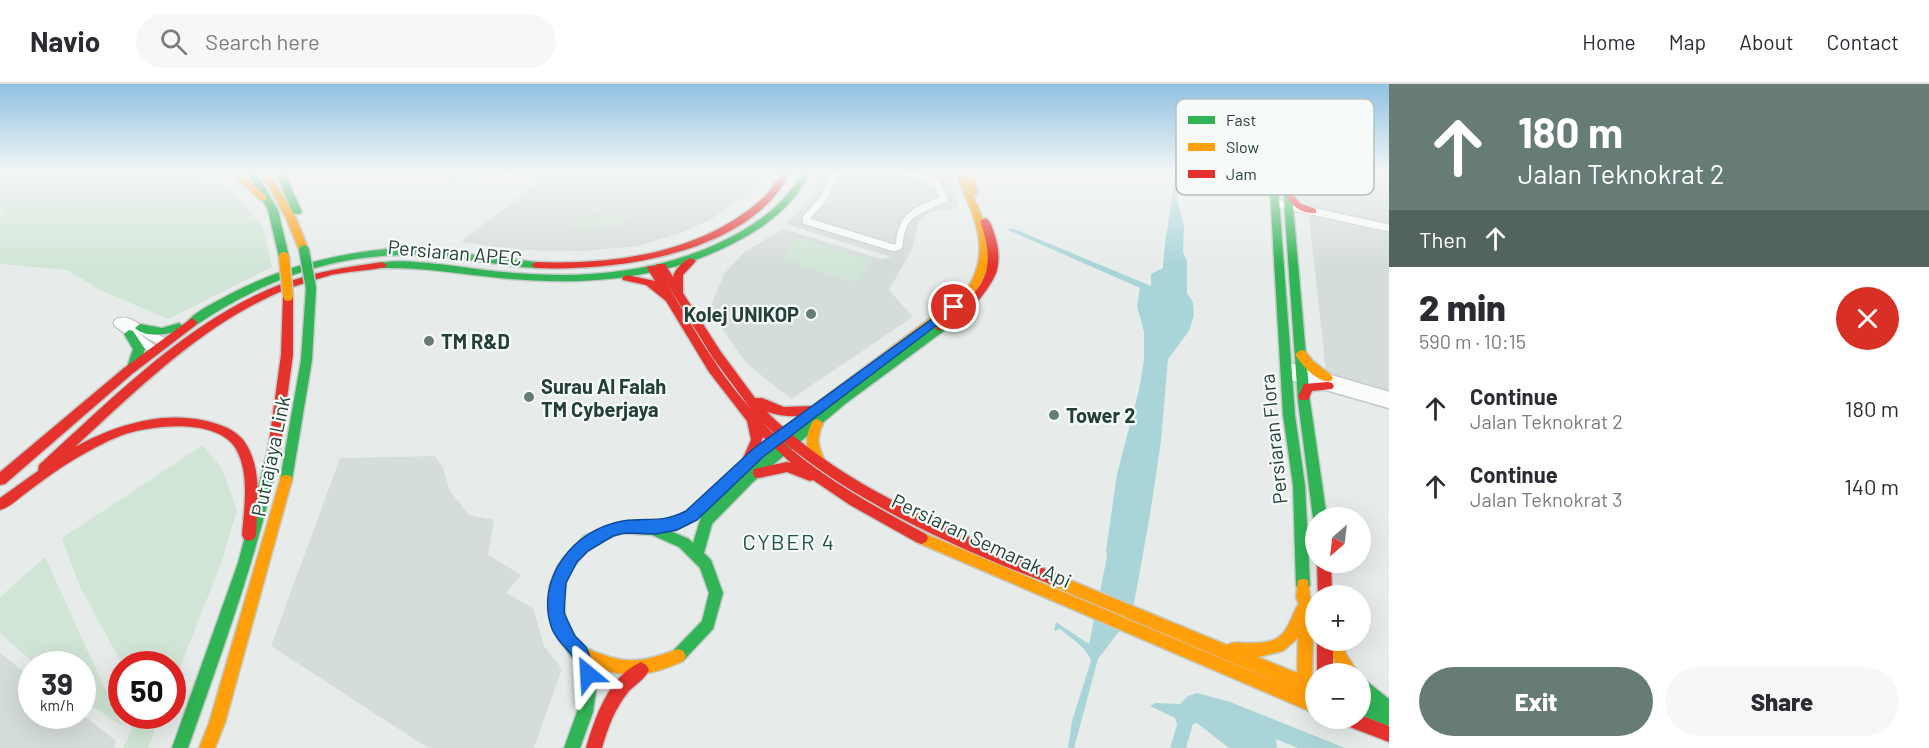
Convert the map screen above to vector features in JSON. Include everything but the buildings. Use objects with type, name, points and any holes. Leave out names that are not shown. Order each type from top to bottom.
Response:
[{"type":"main road","name":"Putrajaya Link","points":[[180,748],[249,553],[264,501],[286,384],[288,296],[284,257],[270,203]]},
{"type":"main road","name":"Putrajaya Link","points":[[209,748],[284,497],[305,381],[311,318],[311,288],[303,249],[283,203]]},
{"type":"main road","points":[[293,203],[299,219],[303,249]]},
{"type":"main road","name":"Persiaran APEC","points":[[0,480],[189,322],[227,298],[271,277],[300,267],[347,256],[389,251],[417,252],[525,265],[567,266],[656,253],[706,237],[727,227],[762,203]]},
{"type":"main road","name":"Persiaran APEC","points":[[0,505],[198,336],[234,310],[265,293],[300,280],[358,266],[419,264],[546,279],[598,277],[712,250],[740,238],[777,212],[786,203]]},
{"type":"main road","points":[[656,528],[677,523],[691,516],[969,294],[979,279],[984,263],[985,245],[970,203]]},
{"type":"main road","points":[[733,378],[771,410],[795,414],[818,414],[879,372],[980,296],[990,280],[994,244],[979,203]]},
{"type":"main road","name":"Persiaran Flora","points":[[1283,203],[1301,354],[1304,401],[1318,507]]},
{"type":"main road","name":"Persiaran Flora","points":[[1284,203],[1286,370],[1289,415],[1299,485],[1303,597],[1307,607],[1309,663]]},
{"type":"main road","points":[[1284,206],[1298,206],[1311,213]]},
{"type":"main road","points":[[1284,206],[1298,214],[1311,213]]},
{"type":"main road","points":[[567,266],[592,267],[643,260],[656,265],[706,237]]},
{"type":"main road","points":[[546,279],[581,281],[641,279],[674,296],[676,280],[683,265],[712,250]]},
{"type":"main road","name":"Persiaran Semarak Api","points":[[656,265],[726,385],[753,419],[851,498],[922,538],[1055,597],[1305,702]]},
{"type":"main road","name":"Persiaran Semarak Api","points":[[674,296],[733,378],[784,442],[869,495],[918,521],[1305,685]]},
{"type":"main road","points":[[132,369],[139,349],[135,331],[172,331],[189,322]]},
{"type":"main road","points":[[152,373],[163,360],[161,347],[198,336]]},
{"type":"main road","points":[[1301,354],[1328,382]]},
{"type":"main road","points":[[1304,401],[1308,387],[1328,382]]},
{"type":"main road","points":[[818,414],[812,441],[814,453],[821,464]]},
{"type":"main road","points":[[698,551],[705,521],[748,470],[757,440],[753,419]]},
{"type":"main road","points":[[0,505],[86,445],[110,433],[159,422],[196,422],[221,429],[240,444],[249,474],[249,553]]},
{"type":"main road","points":[[748,470],[794,468],[851,498]]},
{"type":"main road","points":[[633,526],[656,528],[674,534],[698,551],[708,567],[714,584],[714,603],[709,622],[698,640],[682,654],[663,664],[641,670],[620,670],[601,665],[580,653],[561,628],[556,613],[555,598],[563,569],[582,546],[609,531],[633,526]]},
{"type":"main road","points":[[1184,633],[1243,650],[1255,652],[1272,649],[1280,646],[1294,634],[1302,616],[1303,597]]},
{"type":"main road","points":[[572,748],[587,698],[588,674],[580,653]]},
{"type":"main road","points":[[594,748],[608,701],[625,681],[641,670]]},
{"type":"main road","points":[[1371,693],[1389,709]]},
{"type":"main road","points":[[1371,711],[1389,718]]},
{"type":"main road","points":[[1371,727],[1389,734]]},
{"type":"street","points":[[819,203],[806,221],[897,248],[901,228],[911,213],[931,203]]},
{"type":"street","points":[[1311,213],[1389,230]]},
{"type":"street","points":[[135,331],[161,347]]},
{"type":"street","points":[[135,331],[161,347]]},
{"type":"street","points":[[1286,370],[1389,396]]},
{"type":"street","points":[[1328,382],[1389,404]]},
{"type":"shaded area","points":[[511,203],[735,203],[710,220],[678,234],[637,246],[585,251],[522,250],[461,242]]},
{"type":"shaded area","name":"Kolej UNIKOP","points":[[806,203],[958,203],[959,206],[953,210],[939,210],[927,214],[919,221],[912,249],[889,290],[913,317],[791,399],[746,363],[709,310],[724,274],[743,253],[783,229],[881,259],[891,257],[786,224]]},
{"type":"shaded area","points":[[1306,203],[1389,203],[1389,224],[1311,207]]},
{"type":"shaded area","points":[[1309,217],[1389,233],[1389,390],[1326,373]]},
{"type":"shaded area","points":[[435,456],[443,468],[450,491],[469,515],[494,520],[488,555],[521,575],[506,593],[533,608],[544,646],[562,669],[534,748],[428,748],[271,646],[340,458]]},
{"type":"shaded area","points":[[0,653],[18,667],[18,729],[96,729],[96,725],[116,741],[114,748],[0,748]]},
{"type":"green space","points":[[0,203],[243,203],[263,227],[272,267],[168,319],[104,292],[67,270],[0,264],[0,217],[3,210],[0,211]]},
{"type":"green space","points":[[593,207],[631,217],[621,226],[575,230],[573,223],[568,219],[579,217],[595,220],[603,213],[591,209]]},
{"type":"green space","points":[[798,238],[871,260],[857,283],[783,260]]},
{"type":"green space","points":[[203,445],[221,467],[237,510],[222,561],[186,652],[115,651],[80,587],[62,538]]},
{"type":"green space","points":[[45,557],[88,651],[20,651],[0,633],[0,597]]},
{"type":"green space","points":[[96,669],[108,695],[108,717],[96,709]]},
{"type":"green space","points":[[132,729],[155,729],[148,748],[123,748]]},
{"type":"water","points":[[1171,203],[1178,203],[1184,227],[1183,252],[1187,261],[1187,293],[1193,302],[1194,315],[1189,331],[1168,359],[1161,441],[1133,609],[1127,621],[1098,659],[1074,748],[1068,748],[1072,721],[1091,661],[1083,648],[1073,639],[1060,629],[1054,631],[1056,622],[1089,644],[1107,557],[1117,474],[1139,390],[1144,360],[1144,332],[1137,306],[1140,288],[1006,229],[1014,229],[1151,286],[1151,274],[1163,268]]},
{"type":"water","points":[[1197,693],[1230,702],[1345,748],[1298,748],[1276,739],[1277,748],[1229,748],[1197,723],[1193,724],[1186,748],[1170,748],[1177,725],[1175,718],[1150,706],[1156,703],[1180,704],[1188,696]]},
{"type":"traffic: fast","points":[[269,203],[273,210],[284,257]]},
{"type":"traffic: fast","points":[[293,203],[297,212]]},
{"type":"traffic: fast","points":[[382,265],[426,266],[531,278],[592,278],[623,275],[683,262],[711,251],[750,231],[786,203]]},
{"type":"traffic: fast","points":[[1275,203],[1289,415],[1299,485],[1303,585]]},
{"type":"traffic: fast","points":[[1288,203],[1304,401],[1318,507]]},
{"type":"traffic: fast","points":[[304,250],[311,288]]},
{"type":"traffic: fast","points":[[192,322],[243,291],[298,268],[357,255],[417,252],[536,265]]},
{"type":"traffic: fast","points":[[286,480],[306,360],[311,288]]},
{"type":"traffic: fast","points":[[140,328],[162,332],[179,327]]},
{"type":"traffic: fast","points":[[698,551],[706,521],[748,478],[841,401],[941,327]]},
{"type":"traffic: fast","points":[[129,334],[139,349],[133,367]]},
{"type":"traffic: fast","points":[[180,748],[245,563],[274,449]]},
{"type":"traffic: fast","points":[[572,748],[585,712],[589,692],[588,673],[581,656],[569,642],[560,625],[555,597],[563,569],[588,540],[620,527],[654,529],[684,543],[706,565],[716,593],[708,624],[678,656]]},
{"type":"traffic: fast","points":[[1371,693],[1389,709]]},
{"type":"traffic: fast","points":[[1371,711],[1389,718]]},
{"type":"traffic: slow","points":[[283,203],[304,250]]},
{"type":"traffic: slow","points":[[657,527],[677,523],[691,516],[758,453],[969,294],[985,262],[983,236],[972,203]]},
{"type":"traffic: slow","points":[[284,257],[288,296]]},
{"type":"traffic: slow","points":[[1301,354],[1309,364],[1327,378]]},
{"type":"traffic: slow","points":[[817,424],[812,442],[819,460]]},
{"type":"traffic: slow","points":[[207,748],[217,723],[286,480]]},
{"type":"traffic: slow","points":[[921,538],[1305,701]]},
{"type":"traffic: slow","points":[[1053,579],[1305,684]]},
{"type":"traffic: slow","points":[[1303,585],[1303,597],[1307,607],[1304,691]]},
{"type":"traffic: slow","points":[[1233,649],[1257,650],[1278,646],[1293,634],[1302,611]]},
{"type":"traffic: slow","points":[[1338,651],[1343,663]]},
{"type":"traffic: slow","points":[[580,653],[605,664],[629,668],[653,666],[678,656]]},
{"type":"traffic: jam","points":[[536,265],[595,265],[659,254],[690,245],[719,232],[746,217],[762,203]]},
{"type":"traffic: jam","points":[[1295,203],[1313,211]]},
{"type":"traffic: jam","points":[[941,327],[969,305],[987,283],[994,256],[992,240],[985,221]]},
{"type":"traffic: jam","points":[[678,292],[678,274],[691,261]]},
{"type":"traffic: jam","points":[[43,469],[156,367],[196,336],[238,309],[283,287],[331,272],[382,265]]},
{"type":"traffic: jam","points":[[661,266],[729,373],[762,413],[791,440],[870,494],[900,510],[1053,579]]},
{"type":"traffic: jam","points":[[652,268],[713,369],[757,424],[793,458],[834,488],[921,538]]},
{"type":"traffic: jam","points":[[627,278],[649,282],[670,299]]},
{"type":"traffic: jam","points":[[274,449],[287,355],[288,296]]},
{"type":"traffic: jam","points":[[0,480],[128,371],[192,322]]},
{"type":"traffic: jam","points":[[1304,397],[1308,387],[1328,386]]},
{"type":"traffic: jam","points":[[758,401],[784,412],[812,410]]},
{"type":"traffic: jam","points":[[749,458],[757,440],[753,421]]},
{"type":"traffic: jam","points":[[0,505],[69,456],[118,432],[144,425],[172,422],[201,424],[228,434],[240,445],[245,455],[251,489],[249,535]]},
{"type":"traffic: jam","points":[[759,473],[787,467],[810,476]]},
{"type":"traffic: jam","points":[[1324,573],[1325,585]]},
{"type":"traffic: jam","points":[[1325,651],[1325,663]]},
{"type":"traffic: jam","points":[[594,748],[610,704],[623,686],[641,670]]},
{"type":"traffic: jam","points":[[1371,727],[1389,734]]},
{"type":"place","name":"Kolej UNIKOP","points":[[811,314]]},
{"type":"place","name":"TM R&D","points":[[429,341]]},
{"type":"place","name":"Surau Al Falah TM Cyberjaya","points":[[529,397]]},
{"type":"place","name":"Tower 2","points":[[1054,415]]},
{"type":"district","name":"CYBER 4","points":[[789,541]]},
{"type":"route","points":[[588,674],[580,653],[561,628],[556,613],[555,598],[563,569],[582,546],[609,531],[640,526],[656,528],[677,523],[691,516],[758,453],[842,388],[954,307]]}]
